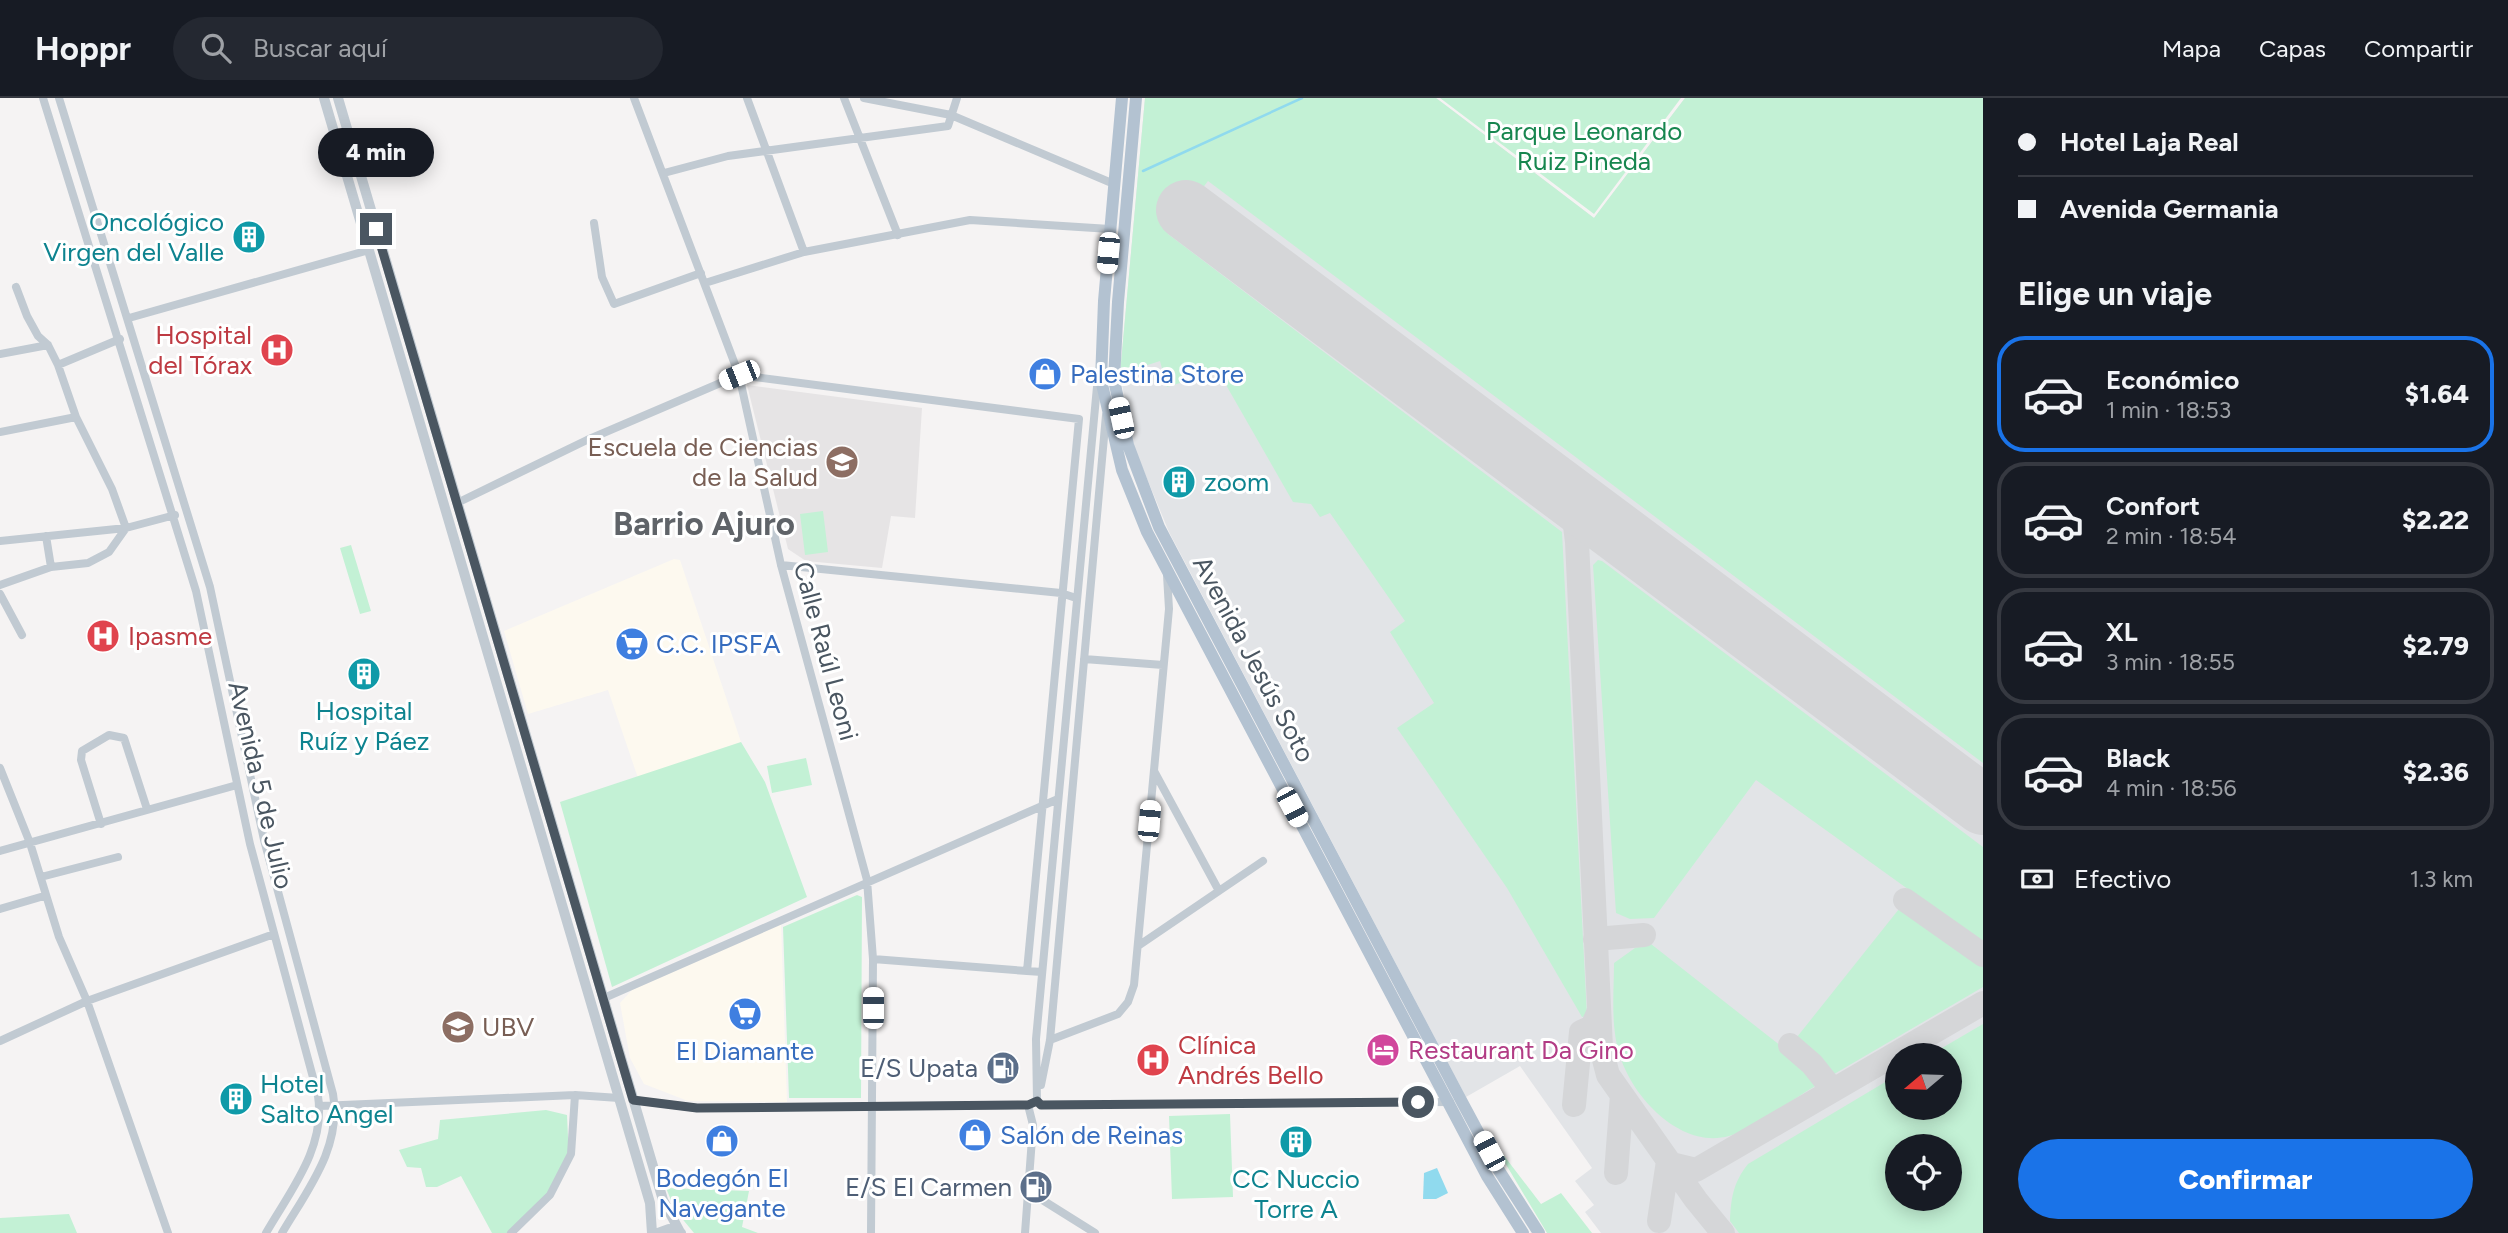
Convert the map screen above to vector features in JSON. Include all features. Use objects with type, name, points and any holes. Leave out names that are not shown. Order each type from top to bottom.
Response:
[{"type":"main road","name":"Avenida Jesús Soto","points":[[1122,98],[1100,359],[1106,413],[1135,508],[1487,1176],[1523,1233]]},
{"type":"main road","name":"Avenida Jesús Soto","points":[[1136,98],[1116,315],[1114,380],[1131,456],[1159,527],[1498,1169],[1539,1233]]},
{"type":"street","name":"Avenida 5 de Julio","points":[[43,98],[175,515],[198,599],[237,785],[320,1106],[321,1121],[315,1146],[266,1233]]},
{"type":"street","name":"Avenida 5 de Julio","points":[[58,98],[129,318],[210,587],[264,840],[334,1104],[335,1123],[328,1151],[282,1233]]},
{"type":"street","points":[[324,98],[652,1212],[652,1233]]},
{"type":"street","points":[[338,98],[663,1200],[681,1233]]},
{"type":"street","name":"Calle Raúl Leoni","points":[[634,98],[739,375],[781,565],[867,880],[873,959],[871,1233]]},
{"type":"street","points":[[747,98],[804,252]]},
{"type":"street","points":[[844,98],[898,235]]},
{"type":"street","points":[[864,98],[908,102],[951,115],[1114,184]]},
{"type":"street","points":[[664,173],[766,150],[948,126],[957,98]]},
{"type":"street","points":[[705,283],[804,252],[970,220],[1110,229]]},
{"type":"street","points":[[594,223],[601,277],[614,304],[701,273]]},
{"type":"street","points":[[129,318],[369,250]]},
{"type":"street","points":[[16,287],[32,326],[48,345],[58,365],[76,417],[112,489],[126,528]]},
{"type":"street","points":[[58,365],[120,339]]},
{"type":"street","points":[[0,354],[48,345]]},
{"type":"street","points":[[1039,1103],[1036,1039],[1100,359]]},
{"type":"street","points":[[457,503],[587,440],[739,375],[1079,419],[1027,971]]},
{"type":"street","points":[[1025,1233],[1033,1125],[1050,1040],[1106,413],[1114,380]]},
{"type":"street","points":[[0,432],[76,417]]},
{"type":"street","points":[[0,541],[126,528],[175,515]]},
{"type":"street","points":[[0,585],[51,567],[88,563],[109,552],[126,528]]},
{"type":"street","points":[[46,536],[51,567]]},
{"type":"street","points":[[781,565],[1061,593],[1076,598]]},
{"type":"street","points":[[1050,1040],[1118,1014],[1128,1002],[1134,985],[1169,609],[1166,569]]},
{"type":"street","points":[[0,594],[22,635]]},
{"type":"street","points":[[1084,659],[1163,665]]},
{"type":"street","points":[[101,824],[81,760],[82,751],[108,735],[124,738],[147,808]]},
{"type":"street","points":[[0,768],[30,843],[44,895],[87,1001],[168,1233]]},
{"type":"street","points":[[1154,771],[1219,891]]},
{"type":"street","points":[[0,851],[237,785]]},
{"type":"street","points":[[604,998],[867,880],[1043,803],[1058,799]]},
{"type":"street","points":[[41,877],[118,857]]},
{"type":"street","points":[[1138,946],[1263,860]]},
{"type":"street","points":[[0,909],[44,895]]},
{"type":"street","points":[[0,1041],[87,1001],[274,934]]},
{"type":"street","points":[[873,959],[1042,972]]},
{"type":"street","points":[[320,1106],[575,1095],[619,1098]]},
{"type":"street","points":[[511,1233],[550,1195],[571,1154],[575,1095]]},
{"type":"street","points":[[633,1100],[697,1108],[1462,1101]]},
{"type":"street","points":[[1028,1105],[1033,1125]]},
{"type":"street","points":[[1028,1191],[1095,1233]]},
{"type":"street","points":[[658,1233],[670,1229],[681,1233]]},
{"type":"shaded area","points":[[1145,98],[1436,98],[1594,218],[1685,98],[1983,98],[1983,1233],[1601,1233],[1585,1212],[1594,1205],[1575,1181],[1592,1168],[1520,1066],[1466,1097],[1169,532],[1134,447],[1120,374]]},
{"type":"shaded area","name":"Escuela de Ciencias de la Salud","points":[[747,385],[922,408],[915,518],[891,516],[882,568],[806,561],[788,549]]},
{"type":"shaded area","points":[[674,559],[680,560],[741,742],[638,778],[608,690],[528,714],[504,631]]},
{"type":"shaded area","points":[[781,924],[787,1102],[688,1101],[644,1084],[630,1058],[620,1003],[632,990]]},
{"type":"green space","points":[[1145,98],[1436,98],[1594,218],[1685,98],[1983,98],[1983,763],[1208,181],[1168,234],[1562,532],[1587,1016],[1582,1017],[1507,888],[1397,728],[1434,703],[1390,632],[1405,621],[1330,513],[1320,517],[1311,504],[1293,502],[1218,371],[1167,387],[1160,361],[1120,374]]},
{"type":"green space","name":"Parque Leonardo Ruiz Pineda","points":[[1440,98],[1681,98],[1594,214]]},
{"type":"green space","points":[[823,511],[828,552],[805,555],[800,514]]},
{"type":"green space","points":[[351,545],[371,611],[360,614],[340,548]]},
{"type":"green space","points":[[1598,560],[1983,847],[1983,943],[1756,780],[1654,918],[1630,919],[1616,913],[1593,565]]},
{"type":"green space","points":[[741,742],[765,782],[807,897],[612,987],[560,802]]},
{"type":"green space","points":[[806,758],[812,785],[772,793],[767,766]]},
{"type":"green space","points":[[857,895],[862,897],[861,1098],[789,1098],[783,927]]},
{"type":"green space","points":[[1899,909],[1983,965],[1983,987],[1829,1077],[1797,1037]]},
{"type":"green space","points":[[1651,944],[1786,1050],[1803,1065],[1817,1085],[1761,1121],[1729,1136],[1711,1138],[1694,1135],[1663,1118],[1649,1105],[1628,1075],[1621,1059],[1614,1024],[1614,963],[1635,948]]},
{"type":"green space","points":[[1983,1024],[1983,1233],[1739,1233],[1730,1221],[1731,1205],[1736,1184],[1748,1164],[1885,1082],[1885,1120],[1962,1120],[1962,1043],[1951,1043]]},
{"type":"green space","points":[[546,1110],[567,1115],[569,1159],[550,1195],[511,1233],[492,1233],[461,1176],[437,1187],[426,1187],[421,1168],[407,1167],[399,1150],[438,1139],[440,1120]]},
{"type":"green space","points":[[1230,1114],[1233,1197],[1172,1199],[1169,1116]]},
{"type":"green space","points":[[1489,1136],[1541,1204],[1561,1193],[1592,1233],[1547,1233]]},
{"type":"green space","points":[[666,1188],[749,1191],[742,1227],[758,1233],[694,1233],[675,1210]]},
{"type":"green space","points":[[69,1214],[77,1233],[0,1233],[0,1218]]},
{"type":"water","points":[[1437,1168],[1448,1193],[1436,1199],[1423,1199],[1424,1173]]},
{"type":"waterway","points":[[1143,171],[1302,98]]},
{"type":"taxiway","points":[[1555,485],[1572,501],[1577,542],[1601,1048],[1608,1075],[1696,1200],[1723,1233]]},
{"type":"taxiway","points":[[1577,542],[1585,531],[1596,526],[1621,532]]},
{"type":"taxiway","points":[[1905,900],[1983,955]]},
{"type":"taxiway","points":[[1595,939],[1644,935]]},
{"type":"taxiway","points":[[1671,1164],[1696,1170],[1983,1003]]},
{"type":"taxiway","points":[[1574,1105],[1581,1032],[1592,1027],[1598,1013]]},
{"type":"taxiway","points":[[1790,1045],[1812,1064],[1832,1089]]},
{"type":"taxiway","points":[[1616,1173],[1622,1095]]},
{"type":"taxiway","points":[[1659,1221],[1668,1161]]},
{"type":"runway","points":[[1186,210],[1983,805]]},
{"type":"place","name":"Oncológico Virgen del Valle","points":[[249,237]]},
{"type":"place","name":"Hospital del Tórax","points":[[277,350]]},
{"type":"place","name":"Palestina Store","points":[[1045,374]]},
{"type":"place","name":"Escuela de Ciencias de la Salud","points":[[842,462]]},
{"type":"place","name":"zoom","points":[[1179,482]]},
{"type":"place","name":"Ipasme","points":[[103,636]]},
{"type":"place","name":"C.C. IPSFA","points":[[632,644]]},
{"type":"place","name":"Hospital Ruíz y Páez","points":[[364,674]]},
{"type":"place","name":"El Diamante","points":[[745,1014]]},
{"type":"place","name":"UBV","points":[[458,1027]]},
{"type":"place","name":"Restaurant Da Gino","points":[[1383,1050]]},
{"type":"place","name":"Clínica Andrés Bello","points":[[1153,1060]]},
{"type":"place","name":"E/S Upata","points":[[1003,1068]]},
{"type":"place","name":"Hotel Salto Angel","points":[[236,1099]]},
{"type":"place","name":"Salón de Reinas","points":[[975,1135]]},
{"type":"place","name":"Bodegón El Navegante","points":[[722,1141]]},
{"type":"place","name":"CC Nuccio Torre A","points":[[1296,1142]]},
{"type":"place","name":"E/S El Carmen","points":[[1036,1187]]},
{"type":"district","name":"Barrio Ajuro","points":[[704,523]]},
{"type":"route","points":[[376,229],[633,1100],[697,1108],[1028,1105],[1037,1101],[1041,1105],[1418,1102]]}]
